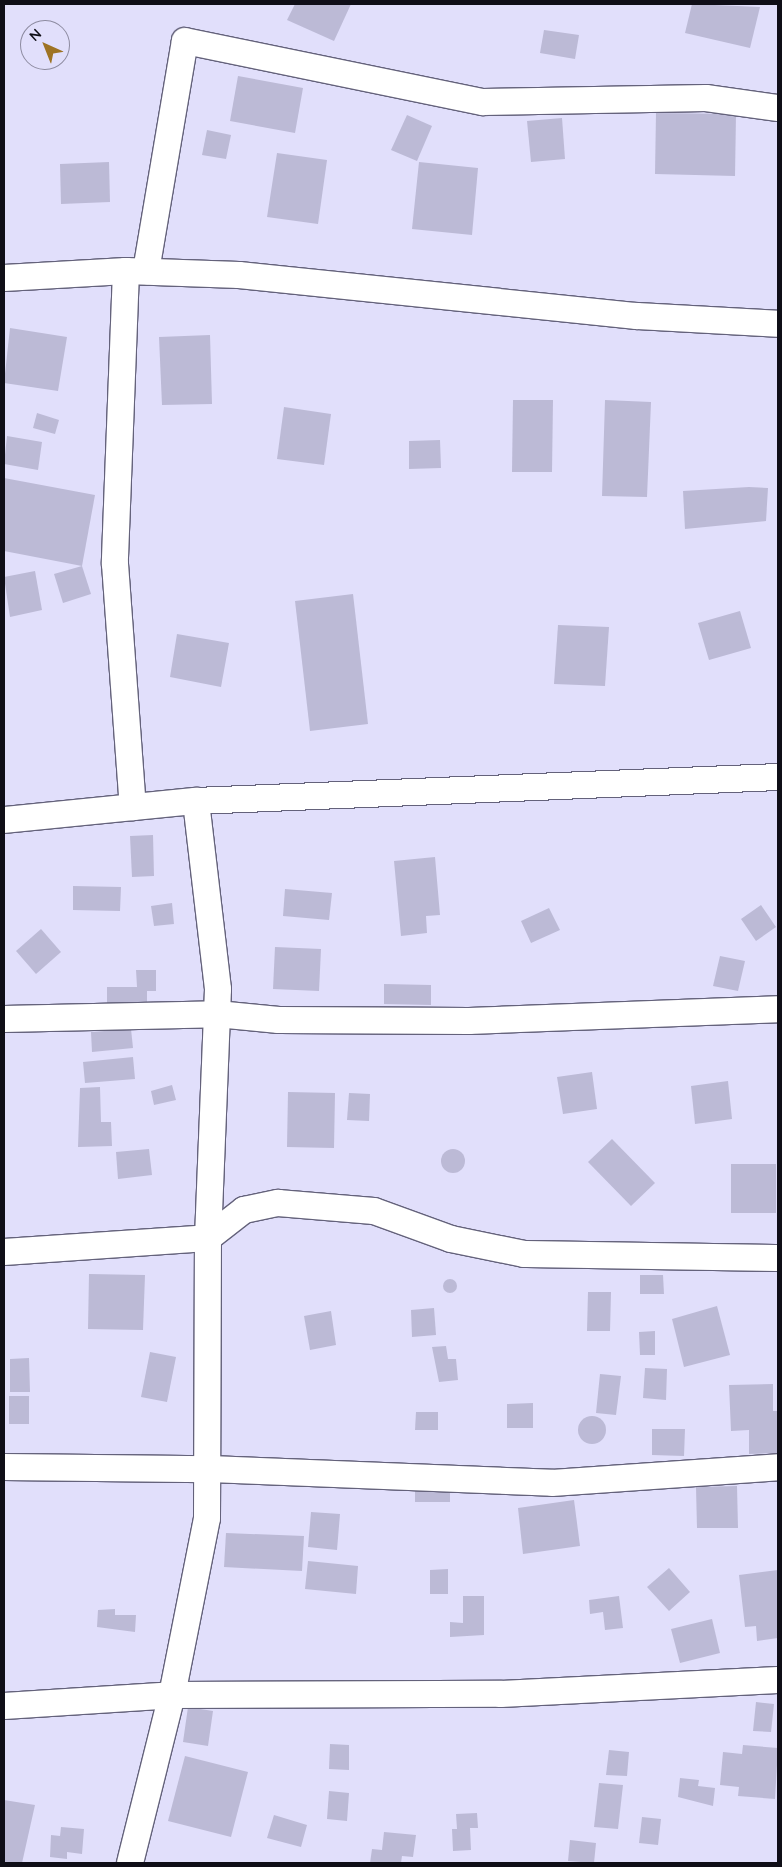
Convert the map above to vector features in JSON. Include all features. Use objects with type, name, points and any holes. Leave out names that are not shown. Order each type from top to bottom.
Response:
[{"type":"street","points":[[133,807],[115,564],[136,271],[185,41],[483,102],[706,98],[778,108]]},
{"type":"street","points":[[4,278],[136,271],[239,275],[637,316],[778,324]]},
{"type":"street","points":[[4,820],[196,801],[778,777]]},
{"type":"street","points":[[130,1863],[172,1695],[207,1518],[210,1469],[208,1238],[217,1014],[215,944],[196,801]]},
{"type":"street","points":[[4,1019],[217,1014],[279,1020],[469,1021],[778,1009]]},
{"type":"street","points":[[4,1252],[208,1238],[244,1210],[278,1203],[374,1211],[451,1238],[524,1254],[778,1258]]},
{"type":"street","points":[[4,1467],[210,1469],[552,1483],[778,1467]]},
{"type":"street","points":[[4,1706],[172,1695],[501,1694],[778,1680]]},
{"type":"building","points":[[295,4],[351,4],[334,41],[287,20]]},
{"type":"building","points":[[692,4],[760,7],[750,48],[685,33]]},
{"type":"building","points":[[544,30],[579,35],[575,59],[540,53]]},
{"type":"building","points":[[238,76],[303,88],[295,133],[230,121]]},
{"type":"building","points":[[656,113],[736,114],[735,176],[655,174]]},
{"type":"building","points":[[407,115],[432,126],[417,161],[391,150]]},
{"type":"building","points":[[562,118],[565,159],[531,162],[527,121]]},
{"type":"building","points":[[207,130],[231,135],[226,159],[202,155]]},
{"type":"building","points":[[277,153],[327,160],[318,224],[267,217]]},
{"type":"building","points":[[109,162],[110,202],[61,204],[60,164]]},
{"type":"building","points":[[419,162],[478,168],[472,235],[412,229]]},
{"type":"building","points":[[10,328],[67,337],[58,391],[4,383]]},
{"type":"building","points":[[210,335],[212,404],[162,405],[159,337]]},
{"type":"building","points":[[513,400],[553,400],[552,472],[512,472]]},
{"type":"building","points":[[605,400],[651,402],[647,497],[602,496]]},
{"type":"building","points":[[284,407],[331,414],[324,465],[277,459]]},
{"type":"building","points":[[37,413],[59,420],[55,434],[33,428]]},
{"type":"building","points":[[7,436],[42,442],[38,470],[4,464]]},
{"type":"building","points":[[440,440],[441,468],[409,469],[409,441]]},
{"type":"building","points":[[4,478],[95,495],[82,566],[4,551]]},
{"type":"building","points":[[749,487],[768,488],[766,521],[685,529],[683,491]]},
{"type":"building","points":[[82,566],[91,594],[63,603],[54,574]]},
{"type":"building","points":[[35,571],[42,610],[10,617],[4,577]]},
{"type":"building","points":[[353,594],[368,724],[310,731],[295,601]]},
{"type":"building","points":[[740,611],[751,648],[709,660],[698,623]]},
{"type":"building","points":[[558,625],[609,627],[605,686],[554,684]]},
{"type":"building","points":[[177,634],[229,643],[221,687],[170,677]]},
{"type":"building","points":[[153,835],[154,876],[132,877],[130,836]]},
{"type":"building","points":[[435,857],[440,915],[426,916],[427,933],[401,936],[394,861]]},
{"type":"building","points":[[73,886],[121,887],[120,911],[73,910]]},
{"type":"building","points":[[285,889],[332,893],[329,920],[283,916]]},
{"type":"building","points":[[172,903],[174,924],[154,926],[151,906]]},
{"type":"building","points":[[761,905],[776,927],[756,941],[741,919]]},
{"type":"building","points":[[549,908],[560,930],[531,943],[521,921]]},
{"type":"building","points":[[41,929],[61,952],[36,974],[16,951]]},
{"type":"building","points":[[275,947],[321,949],[319,991],[273,989]]},
{"type":"building","points":[[720,956],[745,961],[738,991],[713,986]]},
{"type":"building","points":[[136,970],[156,970],[156,991],[147,991],[147,1006],[107,1006],[107,987],[137,987]]},
{"type":"building","points":[[384,984],[431,985],[431,1005],[384,1004]]},
{"type":"building","points":[[131,1029],[133,1048],[92,1052],[91,1032]]},
{"type":"building","points":[[133,1057],[135,1079],[85,1083],[83,1062]]},
{"type":"building","points":[[592,1072],[597,1109],[563,1114],[557,1077]]},
{"type":"building","points":[[728,1081],[732,1119],[695,1124],[691,1086]]},
{"type":"building","points":[[172,1085],[176,1100],[154,1105],[151,1091]]},
{"type":"building","points":[[100,1087],[101,1122],[111,1122],[112,1146],[78,1147],[80,1088]]},
{"type":"building","points":[[288,1092],[335,1093],[334,1148],[287,1147]]},
{"type":"building","points":[[349,1093],[370,1094],[369,1121],[347,1120]]},
{"type":"building","points":[[612,1139],[655,1183],[631,1206],[588,1162]]},
{"type":"building","points":[[149,1149],[152,1175],[118,1179],[116,1152]]},
{"type":"building","points":[[453,1149],[462,1152],[465,1161],[462,1170],[453,1173],[444,1170],[441,1161],[444,1152]]},
{"type":"building","points":[[731,1164],[776,1164],[776,1213],[731,1213]]},
{"type":"building","points":[[89,1274],[145,1275],[143,1330],[88,1329]]},
{"type":"building","points":[[640,1275],[663,1275],[664,1294],[640,1294]]},
{"type":"building","points":[[450,1279],[455,1281],[457,1286],[455,1291],[450,1293],[445,1291],[443,1286],[445,1281]]},
{"type":"building","points":[[588,1292],[611,1292],[610,1331],[587,1331]]},
{"type":"building","points":[[717,1306],[730,1355],[684,1367],[672,1319]]},
{"type":"building","points":[[434,1308],[436,1335],[412,1337],[411,1310]]},
{"type":"building","points":[[331,1311],[336,1345],[310,1350],[304,1316]]},
{"type":"building","points":[[655,1331],[655,1355],[640,1355],[639,1332]]},
{"type":"building","points":[[446,1346],[448,1359],[456,1359],[458,1380],[439,1382],[432,1347]]},
{"type":"building","points":[[150,1352],[176,1357],[167,1402],[141,1397]]},
{"type":"building","points":[[29,1358],[30,1392],[10,1392],[10,1359]]},
{"type":"building","points":[[645,1368],[667,1369],[666,1400],[643,1398]]},
{"type":"building","points":[[600,1374],[621,1376],[616,1415],[596,1413]]},
{"type":"building","points":[[773,1384],[773,1411],[778,1411],[778,1453],[749,1454],[749,1430],[731,1431],[729,1385]]},
{"type":"building","points":[[9,1396],[29,1396],[29,1424],[9,1424]]},
{"type":"building","points":[[533,1403],[533,1428],[507,1428],[507,1404]]},
{"type":"building","points":[[416,1412],[438,1412],[438,1430],[415,1430]]},
{"type":"building","points":[[592,1416],[602,1420],[606,1430],[602,1440],[592,1444],[582,1440],[578,1430],[582,1420]]},
{"type":"building","points":[[652,1429],[685,1429],[684,1456],[652,1455]]},
{"type":"building","points":[[415,1480],[450,1480],[450,1502],[415,1502]]},
{"type":"building","points":[[737,1486],[738,1528],[697,1528],[696,1487]]},
{"type":"building","points":[[574,1500],[580,1546],[523,1554],[518,1508]]},
{"type":"building","points":[[311,1512],[340,1514],[337,1550],[308,1547]]},
{"type":"building","points":[[226,1533],[304,1536],[302,1571],[224,1567]]},
{"type":"building","points":[[308,1561],[358,1566],[356,1594],[305,1589]]},
{"type":"building","points":[[669,1568],[690,1592],[669,1611],[647,1587]]},
{"type":"building","points":[[448,1569],[448,1594],[430,1594],[430,1570]]},
{"type":"building","points":[[778,1570],[778,1638],[757,1641],[756,1626],[745,1627],[739,1575]]},
{"type":"building","points":[[463,1596],[484,1596],[484,1635],[450,1637],[450,1622],[463,1623]]},
{"type":"building","points":[[619,1596],[623,1628],[605,1630],[603,1612],[590,1614],[589,1600]]},
{"type":"building","points":[[115,1609],[115,1615],[136,1615],[135,1632],[97,1627],[98,1610]]},
{"type":"building","points":[[712,1619],[720,1653],[680,1663],[671,1629]]},
{"type":"building","points":[[756,1702],[774,1704],[771,1732],[753,1731]]},
{"type":"building","points":[[188,1707],[213,1711],[208,1746],[183,1742]]},
{"type":"building","points":[[330,1744],[349,1745],[349,1770],[329,1769]]},
{"type":"building","points":[[743,1745],[778,1748],[775,1799],[738,1796],[739,1787],[720,1785],[723,1752],[742,1754]]},
{"type":"building","points":[[609,1750],[629,1752],[627,1776],[606,1775]]},
{"type":"building","points":[[185,1756],[248,1772],[231,1837],[168,1821]]},
{"type":"building","points":[[680,1778],[699,1780],[698,1786],[715,1788],[713,1806],[678,1797]]},
{"type":"building","points":[[599,1783],[623,1785],[618,1829],[594,1827]]},
{"type":"building","points":[[329,1791],[349,1793],[347,1821],[327,1819]]},
{"type":"building","points":[[4,1800],[35,1805],[22,1863],[4,1863]]},
{"type":"building","points":[[477,1813],[478,1828],[470,1828],[471,1850],[453,1851],[452,1829],[457,1829],[456,1814]]},
{"type":"building","points":[[274,1815],[307,1825],[301,1847],[267,1838]]},
{"type":"building","points":[[642,1817],[661,1819],[658,1845],[639,1843]]},
{"type":"building","points":[[61,1827],[84,1829],[82,1854],[67,1852],[67,1859],[50,1857],[51,1835],[60,1836]]},
{"type":"building","points":[[384,1832],[416,1835],[413,1857],[402,1856],[401,1863],[370,1863],[372,1849],[382,1850]]},
{"type":"building","points":[[570,1840],[596,1843],[594,1863],[568,1861]]}]
